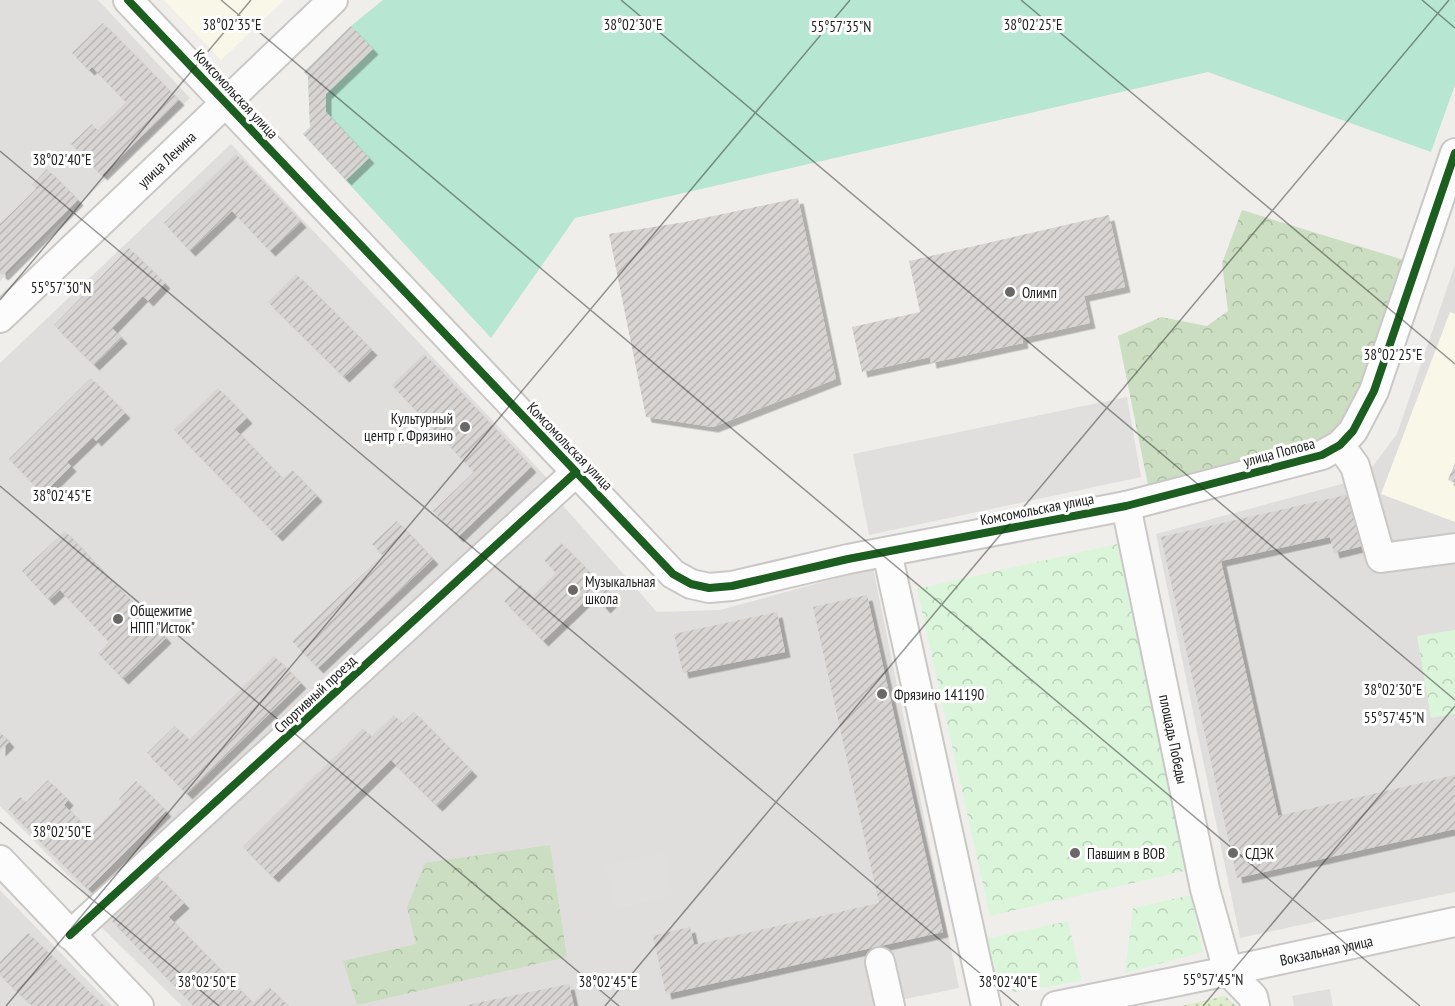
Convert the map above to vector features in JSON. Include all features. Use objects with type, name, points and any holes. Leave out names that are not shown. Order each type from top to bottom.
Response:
[{"type":"street","name":"Комсомольская улица","points":[[128,0],[673,574],[691,584],[709,588],[732,586],[887,552],[1126,506]]},
{"type":"street","name":"улица Ленина","points":[[0,318],[333,0]]},
{"type":"street","name":"улица Попова","points":[[1126,506],[1322,455],[1340,445],[1353,431],[1374,391],[1452,171]]},
{"type":"street","points":[[1340,445],[1355,466],[1381,558],[1455,548]]},
{"type":"street","name":"Спортивный проезд","points":[[70,935],[576,472]]},
{"type":"street","name":"площадь Победы","points":[[1126,506],[1205,889],[1228,971]]},
{"type":"street","points":[[887,552],[986,1006]]},
{"type":"street","points":[[0,860],[139,1006]]},
{"type":"street","name":"Вокзальная улица","points":[[1056,1006],[1455,922]]},
{"type":"street","points":[[880,962],[890,1006]]},
{"type":"street","points":[[1228,971],[1253,997],[1255,1006]]},
{"type":"shaded area","points":[[0,0],[98,0],[190,98],[0,281]]},
{"type":"shaded area","points":[[164,0],[284,0],[221,60]]},
{"type":"shaded area","points":[[231,144],[548,479],[92,900],[0,806],[0,363]]},
{"type":"shaded area","points":[[1455,265],[1455,892],[1240,938],[1156,534],[1364,478],[1397,434]]},
{"type":"shaded area","points":[[1450,312],[1455,314],[1455,522],[1381,494]]},
{"type":"shaded area","points":[[1127,397],[1141,477],[869,535],[853,454]]},
{"type":"shaded area","points":[[559,501],[657,612],[720,610],[873,568],[959,988],[871,1006],[182,1006],[95,921]]},
{"type":"shaded area","points":[[664,852],[673,896],[615,909],[605,866]]},
{"type":"shaded area","points":[[0,890],[112,1006],[0,1006]]},
{"type":"shaded area","points":[[1330,989],[1333,1006],[1294,1006],[1292,996]]},
{"type":"green space","points":[[383,0],[1455,0],[1455,85],[1431,152],[1208,72],[575,218],[491,338],[303,134],[310,127],[308,77],[304,72],[351,26]]},
{"type":"green space","points":[[1242,210],[1407,261],[1354,409],[1321,443],[1151,500],[1118,336],[1161,317],[1207,326],[1228,311],[1222,263]]},
{"type":"green space","points":[[1117,544],[1189,870],[990,916],[917,589]]},
{"type":"green space","points":[[1455,630],[1455,714],[1431,718],[1417,636]]},
{"type":"green space","points":[[550,845],[567,957],[357,1005],[343,961],[416,944],[407,907],[425,863]]},
{"type":"green space","points":[[1191,895],[1203,952],[1125,973],[1133,908]]},
{"type":"green space","points":[[1068,921],[1082,981],[1014,992],[984,961],[982,940]]},
{"type":"green space","points":[[1225,996],[1237,1006],[1181,1006]]},
{"type":"building","points":[[103,23],[179,100],[102,175],[71,144],[92,124],[97,130],[126,102],[92,67],[89,70],[72,53]]},
{"type":"building","points":[[351,26],[373,49],[326,94],[326,112],[369,158],[346,180],[303,134],[310,128],[308,76],[304,72]]},
{"type":"building","points":[[236,154],[301,222],[270,251],[232,211],[190,251],[164,223]]},
{"type":"building","points":[[47,169],[78,200],[3,275],[0,273],[0,224],[36,189],[32,185]]},
{"type":"building","points":[[798,198],[836,379],[713,427],[646,417],[609,234],[685,222]]},
{"type":"building","name":"Олимп","points":[[1109,215],[1125,287],[1084,296],[1090,323],[1022,338],[1023,343],[931,363],[930,357],[862,372],[852,327],[920,312],[909,261]]},
{"type":"building","points":[[129,248],[165,283],[148,301],[143,296],[112,328],[122,338],[94,365],[54,325]]},
{"type":"building","points":[[296,274],[372,350],[344,377],[268,302]]},
{"type":"building","points":[[424,354],[531,467],[458,537],[433,511],[474,472],[392,385]]},
{"type":"building","points":[[91,378],[125,413],[96,441],[93,437],[67,462],[71,466],[43,494],[9,459]]},
{"type":"building","points":[[218,388],[247,418],[235,429],[283,479],[292,470],[317,496],[277,536],[174,430]]},
{"type":"building","points":[[1455,463],[1455,483],[1448,480]]},
{"type":"building","points":[[1359,492],[1371,544],[1334,553],[1330,537],[1221,561],[1278,816],[1455,775],[1455,829],[1237,878],[1161,537]]},
{"type":"building","points":[[397,521],[433,559],[318,668],[292,641],[383,555],[372,544]]},
{"type":"building","name":"Общежитие НПП \"Исток\"","points":[[65,531],[166,638],[123,679],[98,653],[109,642],[60,590],[49,600],[22,571]]},
{"type":"building","name":"Музыкальная школа","points":[[561,543],[615,598],[605,608],[592,594],[543,641],[504,601],[521,585],[532,597],[556,573],[544,560]]},
{"type":"building","points":[[867,595],[943,932],[666,994],[653,936],[690,927],[694,945],[879,903],[813,607]]},
{"type":"building","points":[[777,612],[785,652],[683,673],[674,634]]},
{"type":"building","points":[[274,656],[301,683],[187,794],[147,753],[175,726],[189,740]]},
{"type":"building","points":[[414,712],[472,771],[437,806],[391,760],[273,877],[243,847],[363,728],[371,737],[394,715],[402,723]]},
{"type":"building","points":[[0,732],[9,742],[0,751]]},
{"type":"building","points":[[48,780],[68,800],[64,805],[92,833],[122,802],[119,799],[136,781],[166,811],[88,889],[8,809],[20,797],[26,802]]},
{"type":"building","points":[[158,876],[184,903],[169,917],[253,1003],[269,987],[288,1006],[194,1006],[112,921]]},
{"type":"building","points":[[28,933],[104,1006],[33,1006],[0,975],[0,962]]},
{"type":"building","points":[[569,984],[574,1006],[467,1006],[467,1005]]},
{"type":"cycle path","points":[[128,0],[673,574],[691,584],[709,588],[732,586],[848,559],[1126,506],[1322,455],[1340,445],[1353,431],[1374,391],[1455,153]]},
{"type":"cycle path","points":[[70,935],[576,472]]},
{"type":"place","name":"Олимп","points":[[1010,292]]},
{"type":"place","name":"Культурный центр г. Фрязино","points":[[465,427]]},
{"type":"place","name":"Музыкальная школа","points":[[573,590]]},
{"type":"place","name":"Общежитие НПП \"Исток\"","points":[[118,619]]},
{"type":"place","name":"Фрязино 141190","points":[[882,694]]},
{"type":"place","name":"Павшим в ВОВ","points":[[1075,853]]},
{"type":"place","name":"СДЭК","points":[[1233,853]]}]
